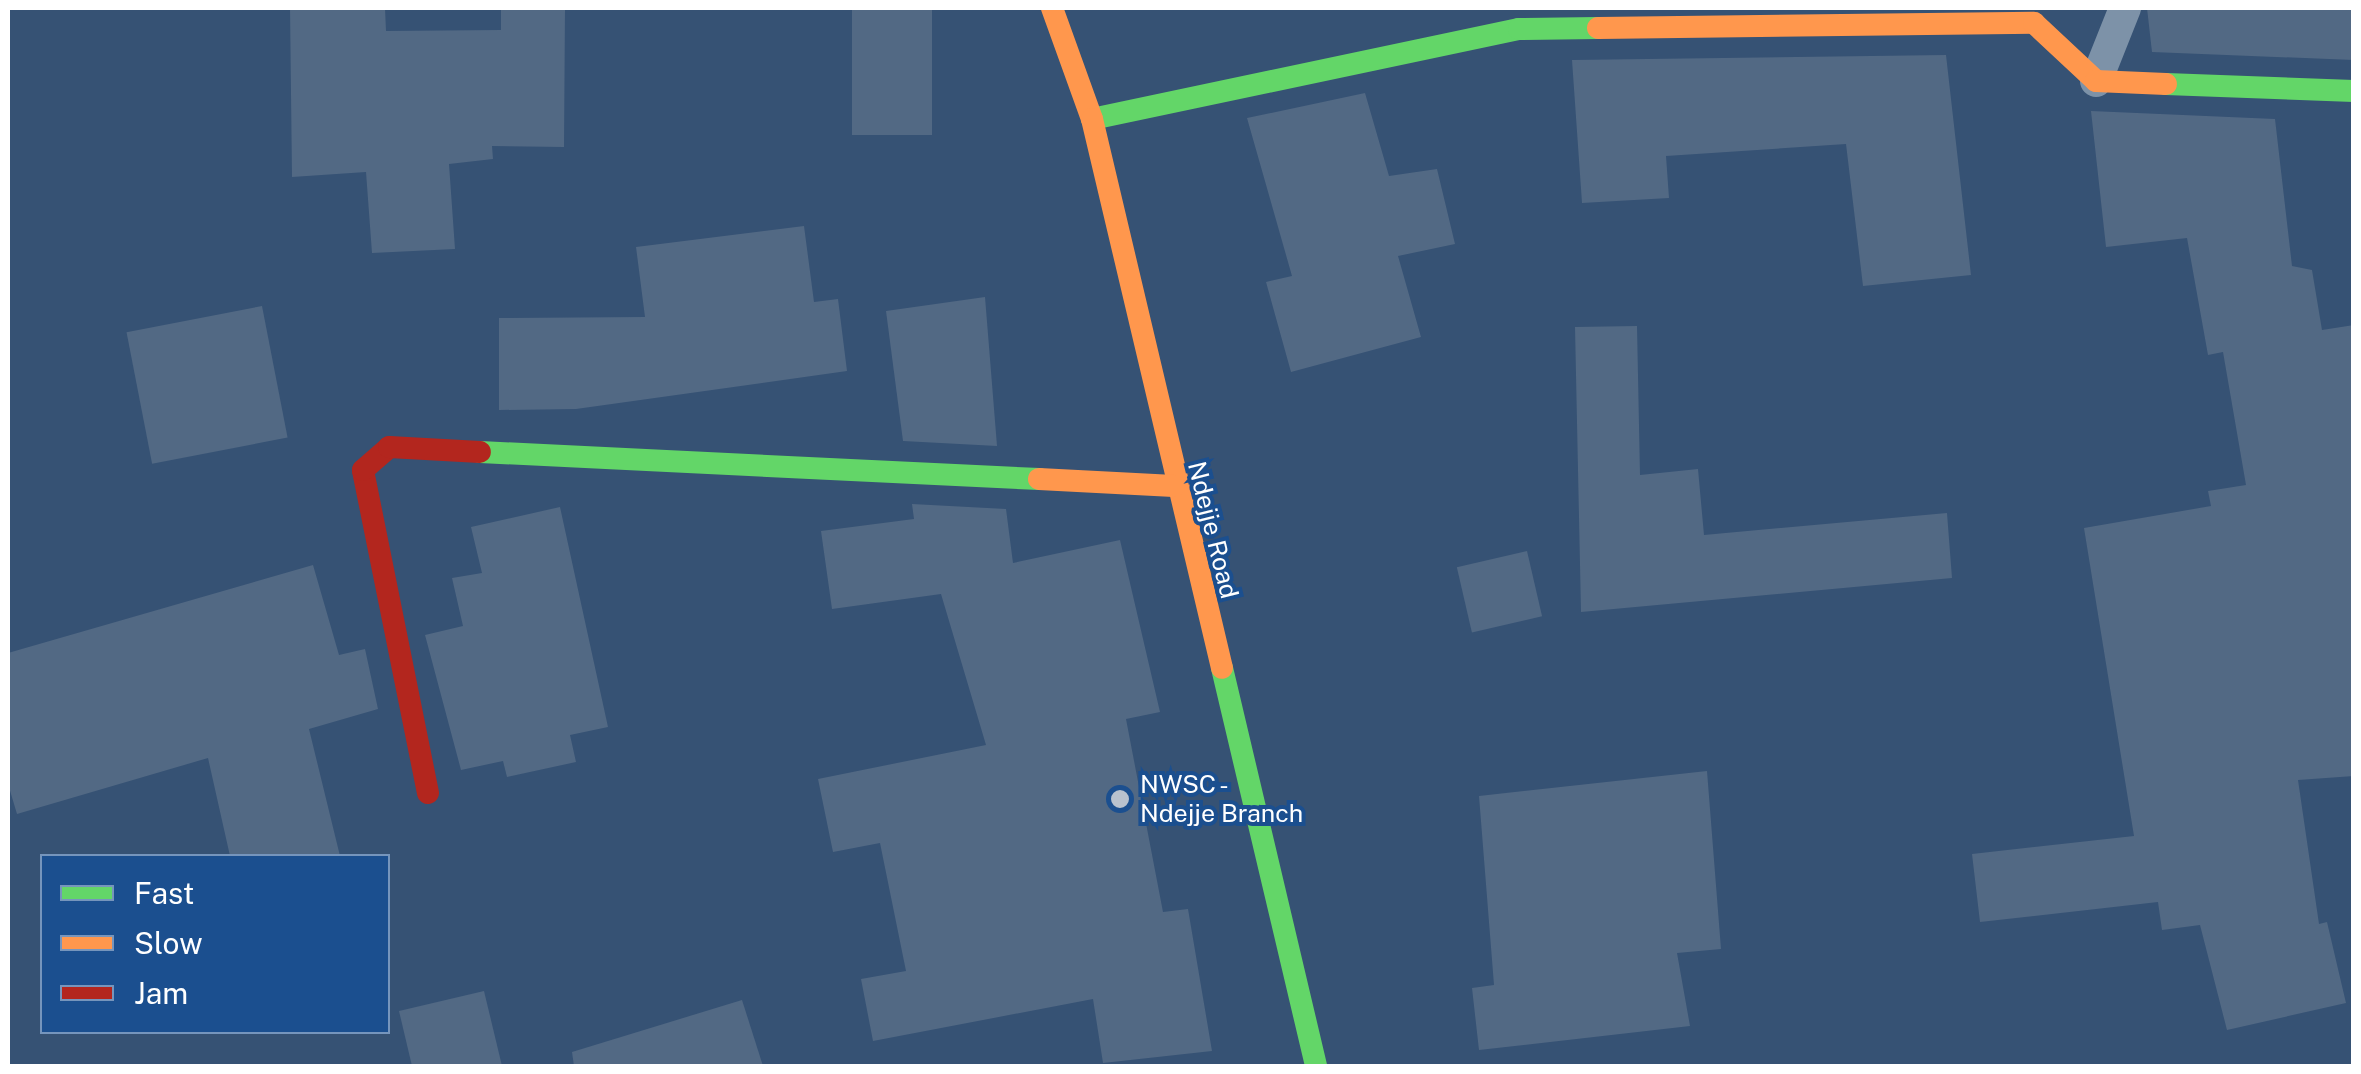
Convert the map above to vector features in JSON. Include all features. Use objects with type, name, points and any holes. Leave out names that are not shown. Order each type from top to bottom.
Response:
[{"type":"street","name":"Ndejje Road","points":[[1052,8],[1092,119],[1174,486],[1316,1066]]},
{"type":"street","points":[[1092,119],[1519,29],[2034,23],[2096,81],[2354,92]]},
{"type":"street","points":[[428,793],[362,492],[362,470],[389,447],[1174,486]]},
{"type":"lane","points":[[2096,81],[2125,8]]},
{"type":"building","points":[[290,8],[385,8],[386,31],[501,30],[501,8],[565,8],[564,147],[492,146],[493,159],[449,164],[455,249],[372,253],[366,172],[292,177]]},
{"type":"building","points":[[852,8],[932,8],[932,135],[852,135]]},
{"type":"building","points":[[2147,8],[2354,8],[2354,60],[2152,52]]},
{"type":"building","points":[[1946,55],[1971,275],[1863,286],[1846,144],[1666,156],[1669,198],[1582,203],[1572,60]]},
{"type":"building","points":[[1365,93],[1389,176],[1437,169],[1455,244],[1398,256],[1421,337],[1291,372],[1266,282],[1292,276],[1247,118]]},
{"type":"building","points":[[2091,111],[2275,119],[2292,266],[2312,270],[2322,330],[2354,325],[2354,776],[2298,780],[2319,924],[2327,922],[2346,1003],[2227,1030],[2200,925],[2162,930],[2158,902],[1980,922],[1972,854],[2134,836],[2084,528],[2211,506],[2208,491],[2246,485],[2223,352],[2208,355],[2187,238],[2106,247]]},
{"type":"building","points":[[804,226],[814,302],[838,299],[847,371],[576,409],[499,410],[499,318],[645,317],[636,247]]},
{"type":"building","points":[[985,297],[997,446],[903,441],[886,311]]},
{"type":"building","points":[[262,306],[288,438],[152,464],[127,332]]},
{"type":"building","points":[[1637,326],[1640,475],[1698,469],[1704,535],[1947,513],[1952,578],[1581,612],[1575,327]]},
{"type":"building","points":[[912,504],[1006,509],[1013,563],[1120,540],[1160,712],[1126,719],[1163,912],[1188,909],[1212,1051],[1103,1063],[1093,999],[873,1041],[861,979],[906,971],[880,843],[833,852],[818,779],[986,745],[941,594],[832,609],[821,531],[914,519]]},
{"type":"building","points":[[560,507],[608,727],[570,735],[576,762],[507,777],[503,761],[461,770],[425,635],[463,626],[452,578],[482,573],[471,527]]},
{"type":"building","points":[[1527,551],[1542,616],[1472,632],[1457,567]]},
{"type":"building","points":[[313,565],[339,655],[365,649],[378,709],[309,729],[340,854],[230,854],[208,758],[17,814],[8,784],[8,653]]},
{"type":"building","points":[[1707,771],[1721,949],[1677,953],[1690,1026],[1479,1050],[1472,988],[1494,985],[1479,796]]},
{"type":"building","points":[[484,991],[502,1066],[412,1066],[399,1011]]},
{"type":"building","points":[[742,1000],[763,1066],[574,1066],[572,1052]]},
{"type":"traffic: fast","points":[[1092,119],[1519,29],[1598,28]]},
{"type":"traffic: fast","points":[[2166,84],[2354,91]]},
{"type":"traffic: fast","points":[[480,452],[1039,479]]},
{"type":"traffic: fast","points":[[1222,668],[1316,1066]]},
{"type":"traffic: slow","points":[[1052,8],[1092,119],[1222,668]]},
{"type":"traffic: slow","points":[[1598,28],[2034,23],[2096,81],[2166,84]]},
{"type":"traffic: slow","points":[[1039,479],[1174,486]]},
{"type":"traffic: jam","points":[[428,793],[363,470],[389,447],[480,452]]},
{"type":"place","name":"NWSC - Ndejje Branch","points":[[1120,799]]}]
